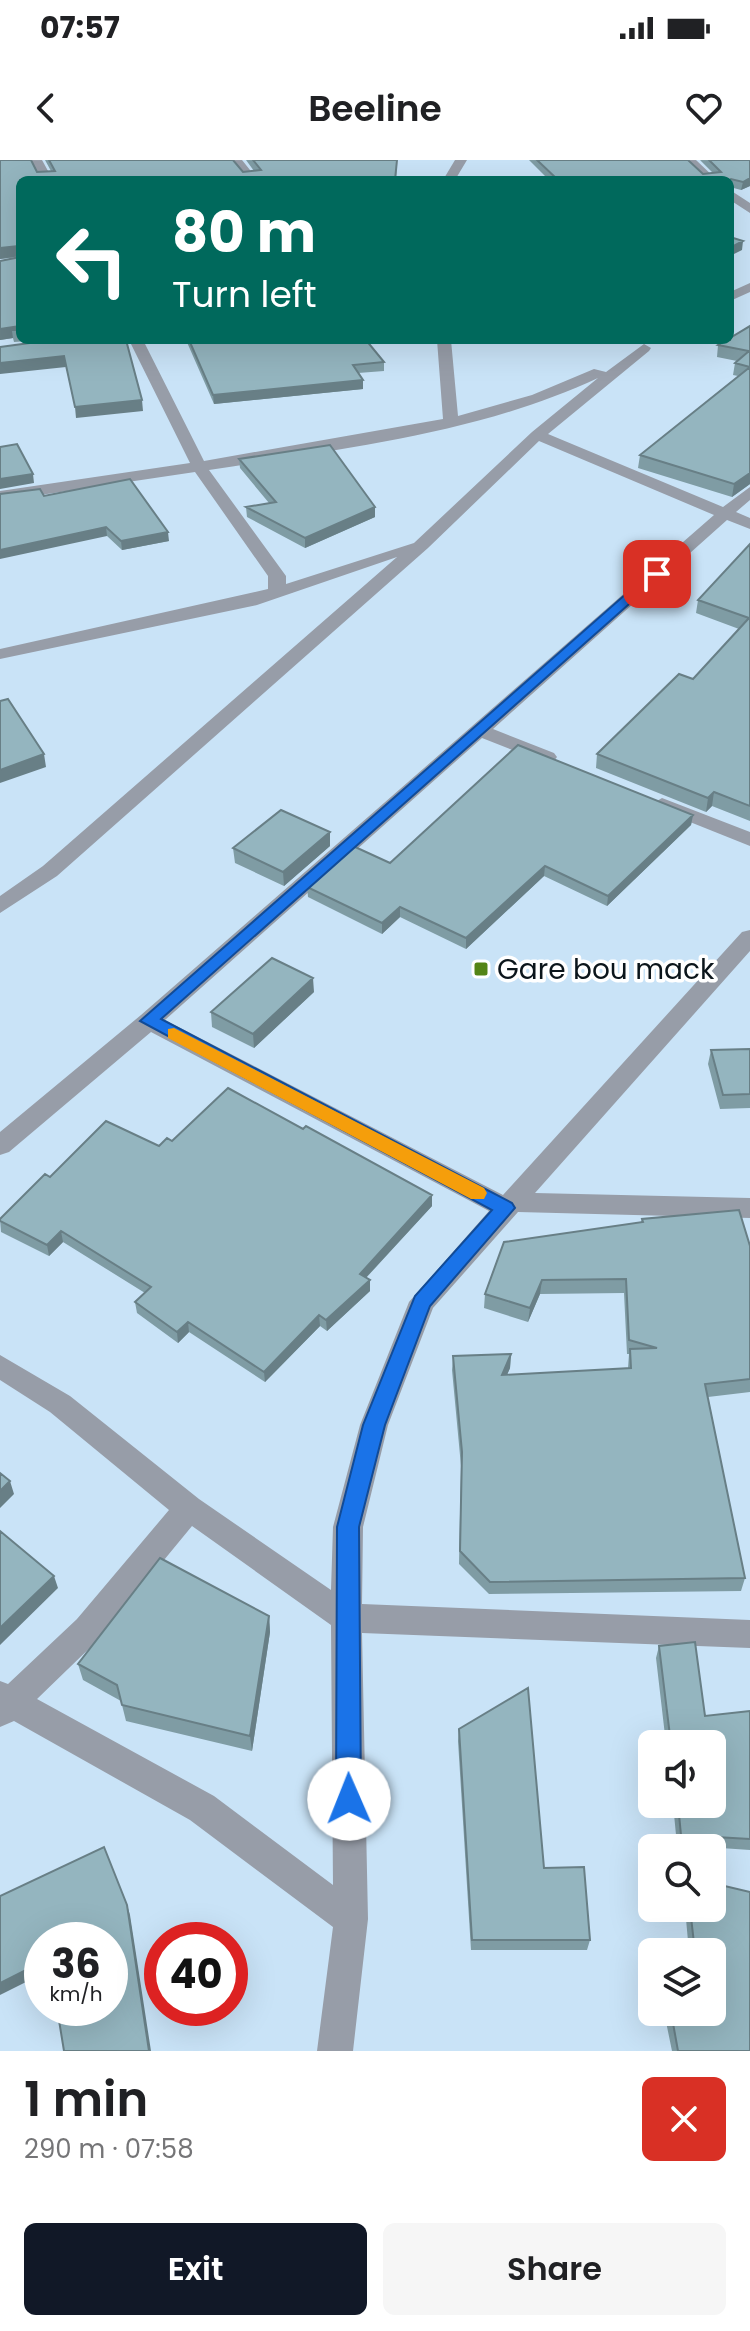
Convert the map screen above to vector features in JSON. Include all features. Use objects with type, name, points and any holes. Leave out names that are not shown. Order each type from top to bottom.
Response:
[{"type":"street","points":[[236,160],[249,176]]},
{"type":"street","points":[[689,160],[703,176]]},
{"type":"street","points":[[138,344],[200,468],[277,576],[277,590]]},
{"type":"street","points":[[444,344],[451,423]]},
{"type":"street","points":[[0,496],[200,468],[451,423],[572,386],[651,344]]},
{"type":"street","points":[[0,906],[50,871],[422,544],[537,435],[651,344]]},
{"type":"street","points":[[537,435],[750,524]]},
{"type":"street","points":[[0,1146],[149,1021],[750,492]]},
{"type":"street","points":[[0,654],[251,601],[422,544]]},
{"type":"street","points":[[478,730],[564,764]]},
{"type":"street","points":[[650,799],[750,840]]},
{"type":"street","points":[[335,2051],[351,1919],[346,1618],[348,1527],[374,1425],[422,1302],[750,937]]},
{"type":"street","points":[[149,1021],[509,1205],[750,1208]]},
{"type":"street","points":[[0,1366],[60,1404],[189,1508],[346,1618],[750,1634]]},
{"type":"street","points":[[189,1508],[88,1629],[4,1704],[202,1808],[351,1919]]},
{"type":"building","points":[[0,160],[31,160],[37,172],[55,171],[49,160],[233,160],[243,172],[261,170],[253,160],[397,160],[395,176],[16,176],[16,246],[0,248]]},
{"type":"building","points":[[537,160],[688,160],[703,174],[721,172],[709,160],[750,160],[750,178],[743,182],[734,180],[734,176],[554,176]]},
{"type":"building","points":[[16,258],[16,327],[0,329],[0,261]]},
{"type":"building","points":[[750,326],[750,367],[735,363],[749,351],[718,345],[734,344],[734,336]]},
{"type":"building","points":[[22,344],[127,344],[142,400],[75,407],[64,356],[0,363],[0,347]]},
{"type":"building","points":[[191,344],[369,344],[384,362],[353,365],[363,380],[213,395]]},
{"type":"building","points":[[750,367],[750,473],[734,484],[640,455]]},
{"type":"building","points":[[17,444],[33,474],[0,479],[0,447]]},
{"type":"building","points":[[330,445],[375,507],[305,538],[246,507],[276,502],[239,459]]},
{"type":"building","points":[[130,479],[168,532],[121,541],[106,527],[0,550],[0,494],[40,489],[44,496]]},
{"type":"building","points":[[750,544],[750,806],[714,792],[708,798],[597,754],[679,674],[693,679],[749,618],[698,600]]},
{"type":"building","points":[[8,699],[44,754],[0,770],[0,701]]},
{"type":"building","points":[[518,745],[693,815],[608,896],[545,866],[466,938],[400,907],[382,923],[307,887],[353,846],[390,863]]},
{"type":"building","points":[[281,810],[330,832],[283,872],[233,848]]},
{"type":"building","points":[[272,958],[313,978],[253,1034],[211,1012]]},
{"type":"building","points":[[750,1049],[750,1094],[723,1095],[711,1050]]},
{"type":"building","points":[[228,1088],[303,1129],[306,1126],[432,1195],[360,1274],[370,1280],[326,1320],[319,1315],[264,1372],[188,1322],[177,1332],[135,1302],[151,1287],[61,1231],[47,1245],[0,1221],[45,1174],[50,1177],[106,1121],[159,1146],[167,1138],[172,1141]]},
{"type":"building","points":[[739,1210],[750,1246],[750,1379],[705,1384],[745,1578],[490,1582],[460,1551],[462,1452],[453,1356],[511,1354],[502,1375],[631,1368],[630,1349],[657,1348],[629,1340],[626,1279],[542,1280],[530,1308],[485,1294],[504,1242],[643,1222],[642,1219]]},
{"type":"building","points":[[0,1473],[10,1481],[0,1491]]},
{"type":"building","points":[[0,1531],[54,1576],[0,1628]]},
{"type":"building","points":[[160,1558],[269,1616],[250,1736],[122,1705],[117,1685],[78,1664]]},
{"type":"building","points":[[695,1642],[705,1716],[750,1711],[750,1839],[726,1838],[726,1834],[681,1834],[679,1818],[726,1818],[726,1730],[669,1730],[659,1646]]},
{"type":"building","points":[[528,1688],[544,1868],[584,1867],[590,1940],[472,1940],[459,1729]]},
{"type":"building","points":[[104,1847],[127,1905],[149,2051],[64,2051],[60,2026],[128,2026],[128,1922],[24,1922],[24,1971],[0,1983],[0,1896]]},
{"type":"building","points":[[726,1886],[750,1892],[750,2051],[678,2051],[674,2026],[726,2026],[726,1938],[693,1938],[692,1922],[726,1922]]},
{"type":"slow traffic","points":[[174,1034],[477,1193]]},
{"type":"place","name":"Gare bou mack","points":[[481,969]]},
{"type":"route","points":[[349,1799],[348,1527],[374,1425],[422,1302],[505,1208],[149,1021],[657,574]]}]
